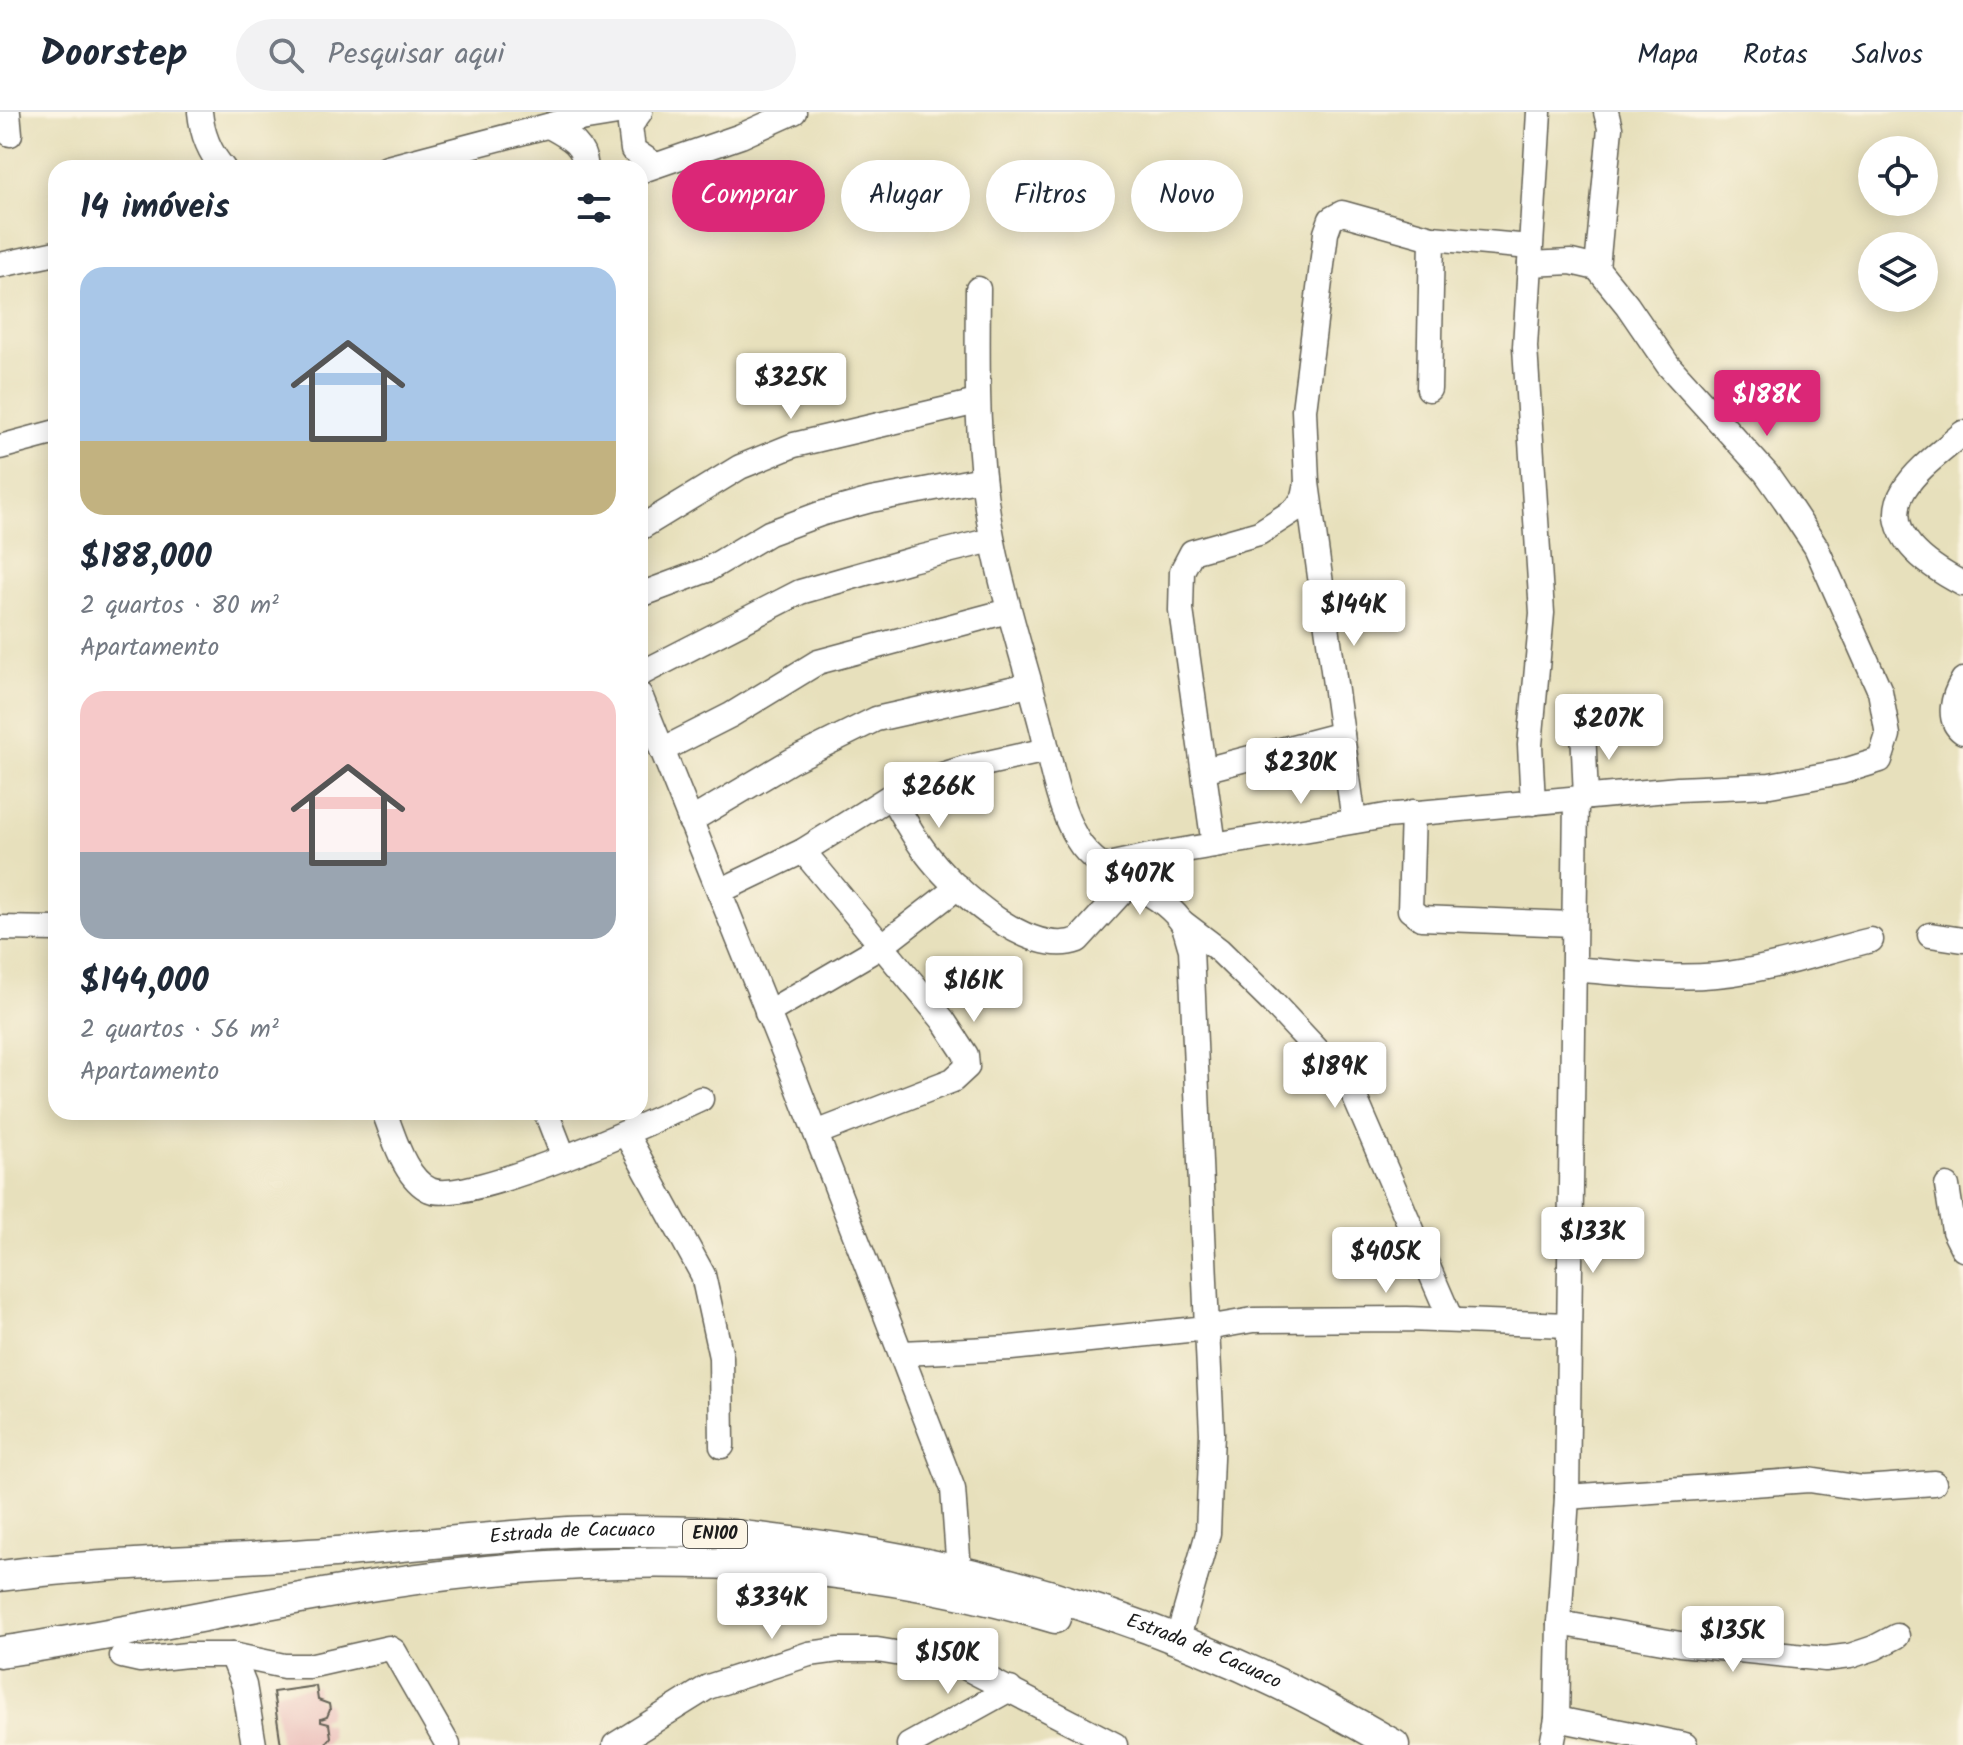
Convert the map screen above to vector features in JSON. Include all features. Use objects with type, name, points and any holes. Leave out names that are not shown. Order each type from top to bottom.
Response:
[{"type":"main road","name":"Estrada de Cacuaco","points":[[0,1576],[45,1570],[308,1555],[571,1532],[702,1532],[830,1546],[959,1571],[1070,1601],[1270,1680],[1394,1745]]},
{"type":"main road","name":"Estrada de Cacuaco","points":[[0,1652],[380,1584],[547,1565],[714,1562],[875,1580],[957,1594],[1039,1614],[1124,1639],[1203,1670],[1359,1745]]},
{"type":"street","points":[[200,112],[202,129],[217,160]]},
{"type":"street","points":[[418,160],[549,126],[624,112]]},
{"type":"street","points":[[640,112],[630,126],[633,150],[641,160]]},
{"type":"street","points":[[648,168],[741,136],[794,112]]},
{"type":"street","points":[[1533,803],[1530,745],[1542,613],[1525,366],[1539,112]]},
{"type":"street","points":[[1597,268],[1610,128],[1606,112]]},
{"type":"street","points":[[549,126],[571,139],[585,154],[585,160]]},
{"type":"street","points":[[1103,866],[1413,812],[1678,789],[1770,785],[1841,772],[1880,760],[1888,735],[1880,691],[1816,547],[1766,473],[1668,365],[1597,268],[1432,238],[1342,213],[1331,219],[1326,233],[1304,410],[1307,483],[1354,821]]},
{"type":"street","points":[[1429,389],[1432,238]]},
{"type":"street","points":[[0,265],[48,255]]},
{"type":"street","points":[[978,289],[977,402],[992,540],[1008,611],[1062,803],[1077,840],[1103,866],[1153,897],[1229,960],[1349,1084],[1451,1320]]},
{"type":"street","points":[[648,523],[711,482],[794,445],[977,402]]},
{"type":"street","points":[[1963,433],[1905,487],[1897,504],[1897,523],[1912,548],[1934,569],[1963,584]]},
{"type":"street","points":[[0,447],[48,434]]},
{"type":"street","points":[[648,592],[707,570],[769,533],[820,514],[871,500],[983,479]]},
{"type":"street","points":[[1214,845],[1181,610],[1182,571],[1192,552],[1259,533],[1296,509],[1304,497],[1307,483]]},
{"type":"street","points":[[648,670],[800,592],[992,540]]},
{"type":"street","points":[[662,750],[731,715],[818,662],[1008,611]]},
{"type":"street","points":[[1963,680],[1952,716],[1955,727],[1963,732]]},
{"type":"street","points":[[690,821],[791,761],[876,719],[1029,685]]},
{"type":"street","points":[[648,715],[816,1133],[953,1489],[959,1571]]},
{"type":"street","points":[[1552,1745],[1557,1719],[1567,1497],[1573,924],[1583,728]]},
{"type":"street","points":[[1204,770],[1342,734]]},
{"type":"street","points":[[720,891],[803,851],[891,796],[942,774],[1047,750]]},
{"type":"street","points":[[891,796],[917,841],[943,873],[1014,932],[1052,943],[1078,940],[1130,883]]},
{"type":"street","points":[[1413,812],[1410,910],[1414,915],[1421,918],[1573,924]]},
{"type":"street","points":[[803,851],[943,1020],[966,1055],[967,1067],[953,1080],[816,1133]]},
{"type":"street","points":[[767,1013],[883,945],[958,887]]},
{"type":"street","points":[[1177,1641],[1208,1533],[1212,1433],[1191,949],[1182,922]]},
{"type":"street","points":[[0,928],[48,929]]},
{"type":"street","points":[[1930,935],[1963,940]]},
{"type":"street","points":[[1574,969],[1677,976],[1715,975],[1746,971],[1871,940]]},
{"type":"street","points":[[387,1120],[407,1166],[419,1182],[432,1191],[461,1190],[564,1158],[626,1134],[701,1099]]},
{"type":"street","points":[[549,1120],[564,1158]]},
{"type":"street","points":[[626,1134],[703,1275],[721,1357],[722,1446]]},
{"type":"street","points":[[1947,1186],[1954,1231],[1963,1249]]},
{"type":"street","points":[[902,1353],[1117,1339],[1253,1320],[1451,1320],[1568,1325]]},
{"type":"street","points":[[1567,1497],[1809,1480],[1863,1488],[1934,1483]]},
{"type":"street","points":[[1559,1623],[1680,1644],[1825,1659],[1850,1656],[1897,1636]]},
{"type":"street","points":[[122,1656],[140,1660],[187,1655],[232,1655],[284,1666],[309,1666],[389,1648],[394,1651],[448,1745]]},
{"type":"street","points":[[615,1745],[708,1687],[809,1654],[839,1650],[877,1650],[957,1663],[1115,1745]]},
{"type":"street","points":[[232,1655],[244,1685],[254,1745]]},
{"type":"street","points":[[909,1745],[1010,1689]]},
{"type":"street","points":[[1557,1719],[1685,1745]]},
{"type":"building","points":[[316,1686],[318,1700],[329,1704],[327,1717],[321,1722],[329,1724],[331,1737],[325,1745],[281,1745],[273,1692]]}]
